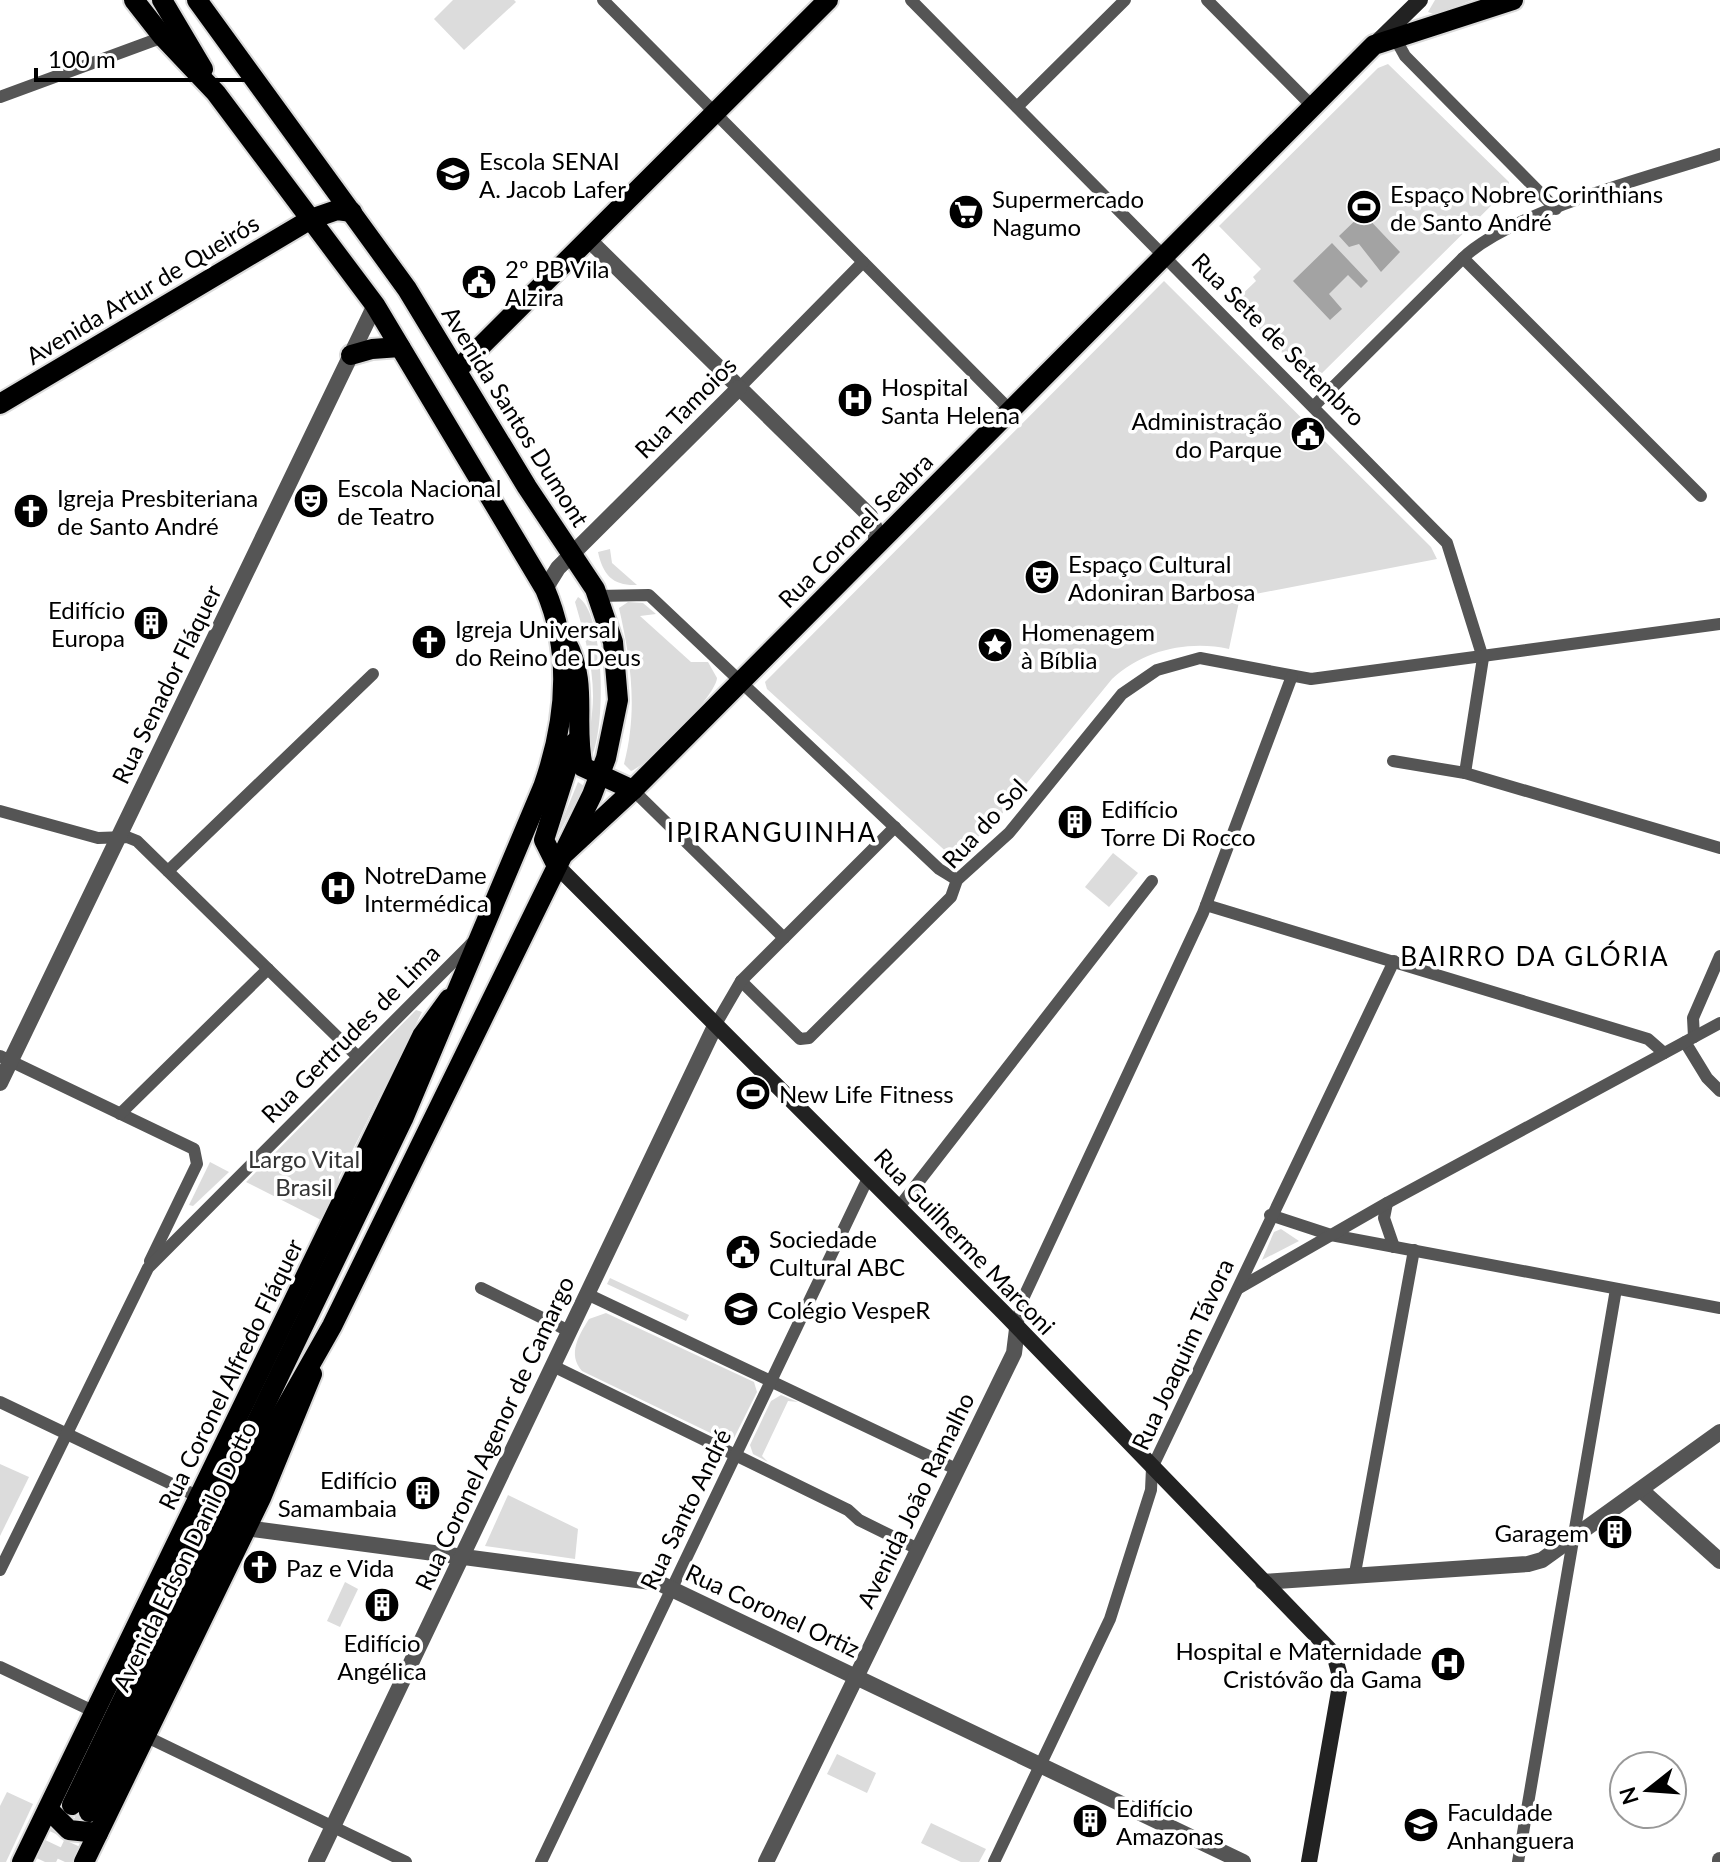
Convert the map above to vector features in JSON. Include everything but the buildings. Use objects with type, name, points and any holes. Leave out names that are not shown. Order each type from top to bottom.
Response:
[{"type":"main road","points":[[134,0],[163,37],[216,93],[375,305],[545,589],[560,632],[579,668],[583,767],[633,790]]},
{"type":"main road","points":[[162,0],[216,93]]},
{"type":"main road","name":"Avenida Santos Dumont","points":[[197,0],[392,268],[598,596],[609,624],[618,680],[615,719],[600,777],[560,861]]},
{"type":"main road","name":"Avenida Santos Dumont","points":[[206,0],[221,34]]},
{"type":"main road","points":[[433,402],[457,370],[828,0]]},
{"type":"main road","name":"Rua Coronel Seabra","points":[[560,861],[1420,0]]},
{"type":"main road","points":[[1374,45],[1481,6],[1513,0]]},
{"type":"main road","name":"Avenida Artur de Queirós","points":[[0,404],[311,219],[337,210],[352,212]]},
{"type":"main road","points":[[375,305],[392,268]]},
{"type":"main road","points":[[351,355],[372,349],[400,347]]},
{"type":"main road","name":"Rua Coronel Alfredo Fláquer","points":[[22,1862],[422,1036],[461,982],[549,770],[559,731],[563,691],[560,632]]},
{"type":"main road","points":[[84,1862],[246,1528],[332,1326],[560,861],[544,840],[580,725]]},
{"type":"main road","name":"Rua Guilherme Marconi","points":[[560,861],[1334,1654],[1341,1680],[1309,1862]]},
{"type":"main road","name":"Avenida Edson Danilo Dotto","points":[[332,1326],[278,1421],[81,1808],[403,1119],[461,982]]},
{"type":"main road","points":[[48,1809],[69,1830],[98,1833]]},
{"type":"street","points":[[603,0],[1011,411]]},
{"type":"street","name":"Rua Sete de Setembro","points":[[911,0],[1447,543],[1483,658],[1465,773]]},
{"type":"street","points":[[1017,107],[1125,0]]},
{"type":"street","points":[[1207,0],[1313,107]]},
{"type":"street","points":[[0,97],[163,37]]},
{"type":"street","points":[[1395,38],[1405,56],[1556,209]]},
{"type":"street","points":[[1314,406],[1463,258],[1489,237],[1556,209],[1719,156]]},
{"type":"street","points":[[588,239],[870,516],[876,531],[876,546]]},
{"type":"street","points":[[1463,258],[1701,496]]},
{"type":"street","name":"Rua Tamoios","points":[[545,589],[572,553],[863,262]]},
{"type":"street","name":"Rua Senador Fláquer","points":[[0,1083],[5,1059],[119,837],[375,305]]},
{"type":"street","points":[[870,516],[887,521],[907,515]]},
{"type":"street","points":[[598,596],[649,595],[946,875],[957,880]]},
{"type":"street","name":"Rua do Sol","points":[[741,981],[800,1039],[806,1039],[951,897],[957,880],[1009,833],[1117,700],[1140,679],[1166,667],[1200,658],[1311,679],[1720,624]]},
{"type":"street","points":[[168,871],[373,674]]},
{"type":"street","points":[[1017,1329],[1019,1307],[1206,905],[1292,676]]},
{"type":"street","points":[[1393,761],[1465,773],[1720,848]]},
{"type":"street","points":[[633,790],[784,938]]},
{"type":"street","points":[[0,811],[98,838],[119,837],[137,841],[358,1057]]},
{"type":"street","points":[[716,1024],[741,981],[895,827]]},
{"type":"street","points":[[899,1207],[1152,881]]},
{"type":"street","points":[[1206,905],[1648,1039],[1664,1053]]},
{"type":"street","name":"Rua Gertrudes de Lima","points":[[0,1570],[148,1268],[483,931]]},
{"type":"street","points":[[1720,956],[1693,1018],[1690,1039],[1707,1078],[1720,1091]]},
{"type":"street","name":"Rua Joaquim Távora","points":[[994,1862],[1110,1619],[1151,1490],[1152,1468],[1270,1215],[1394,961]]},
{"type":"street","points":[[120,1114],[268,969]]},
{"type":"street","points":[[1238,1288],[1387,1203],[1720,1023]]},
{"type":"street","name":"Rua Coronel Agenor de Camargo","points":[[316,1862],[716,1024]]},
{"type":"street","points":[[5,1059],[194,1149],[198,1156],[148,1268]]},
{"type":"street","name":"Rua Santo André","points":[[541,1862],[869,1176]]},
{"type":"street","points":[[1387,1203],[1384,1218],[1394,1247]]},
{"type":"street","points":[[1270,1215],[1331,1235],[1720,1308]]},
{"type":"street","points":[[1355,1573],[1414,1250]]},
{"type":"street","points":[[481,1288],[569,1331]]},
{"type":"street","points":[[1518,1862],[1616,1289]]},
{"type":"street","points":[[587,1294],[956,1469]]},
{"type":"street","name":"Avenida João Ramalho","points":[[766,1862],[1014,1353],[1017,1329]]},
{"type":"street","points":[[553,1366],[848,1510],[859,1520],[918,1549]]},
{"type":"street","points":[[0,1402],[199,1497]]},
{"type":"street","points":[[1263,1582],[1355,1573],[1528,1564],[1551,1556],[1720,1432]]},
{"type":"street","points":[[1641,1490],[1720,1561]]},
{"type":"street","name":"Rua Coronel Ortiz","points":[[246,1528],[654,1582],[1243,1862]]},
{"type":"street","points":[[0,1667],[95,1712]]},
{"type":"street","points":[[145,1736],[406,1862]]},
{"type":"green space","points":[[453,0],[516,2],[464,50],[434,19]]},
{"type":"green space","points":[[1435,0],[1473,0],[1434,14],[1428,12]]},
{"type":"green space","name":"Espaço Nobre Corinthians de Santo André","points":[[1388,64],[1509,182],[1509,188],[1315,380],[1309,380],[1233,303],[1256,281],[1253,277],[1261,269],[1219,226],[1378,68]]},
{"type":"green space","points":[[1164,281],[1431,547],[1437,559],[1240,597],[1229,649],[1198,646],[1167,650],[1152,654],[1124,669],[1112,679],[1001,815],[958,856],[951,856],[767,689],[765,682]]},
{"type":"green space","points":[[610,549],[612,563],[637,585],[622,584],[606,573],[598,552]]},
{"type":"green space","points":[[578,597],[587,607],[594,625],[600,674],[599,725],[590,760],[593,684],[575,602]]},
{"type":"green space","points":[[628,602],[643,603],[656,614],[640,616],[691,662],[708,662],[717,678],[706,699],[680,729],[631,771],[624,764],[632,705],[627,647],[619,608]]},
{"type":"green space","points":[[578,782],[584,786],[556,839],[555,838]]},
{"type":"green space","points":[[1113,853],[1138,873],[1109,907],[1085,887]]},
{"type":"green space","name":"Largo Vital Brasil","points":[[416,1010],[422,1012],[339,1177],[338,1190],[325,1222],[246,1182]]},
{"type":"green space","points":[[210,1162],[229,1172],[193,1206],[189,1205]]},
{"type":"green space","points":[[1281,1229],[1299,1241],[1262,1260],[1274,1232]]},
{"type":"green space","points":[[610,1278],[689,1315],[686,1321],[607,1284]]},
{"type":"green space","points":[[606,1313],[754,1382],[757,1392],[734,1438],[725,1440],[582,1371],[575,1358],[578,1338],[589,1319]]},
{"type":"green space","points":[[781,1395],[798,1402],[788,1401],[762,1456],[768,1462],[753,1454],[750,1445],[771,1401]]},
{"type":"green space","points":[[0,1464],[29,1477],[0,1536]]},
{"type":"green space","points":[[508,1495],[578,1529],[575,1559],[485,1546]]},
{"type":"green space","points":[[345,1582],[358,1589],[340,1627],[327,1621]]},
{"type":"green space","points":[[837,1754],[876,1773],[867,1793],[827,1774]]},
{"type":"green space","points":[[7,1792],[33,1804],[6,1862],[0,1862],[0,1806]]},
{"type":"green space","points":[[931,1823],[986,1849],[979,1862],[961,1862],[921,1843]]},
{"type":"shaded area","points":[[1363,213],[1400,252],[1381,272],[1359,244],[1349,247],[1339,236]]},
{"type":"shaded area","points":[[1332,243],[1368,281],[1361,288],[1348,275],[1329,294],[1342,309],[1330,320],[1293,281]]},
{"type":"tunnel","points":[[45,1862],[69,1812]]},
{"type":"tunnel","points":[[65,1862],[85,1819]]},
{"type":"place","name":"Escola SENAI A. Jacob Lafer","points":[[453,174]]},
{"type":"place","name":"Espaço Nobre Corinthians de Santo André","points":[[1364,207]]},
{"type":"place","name":"Supermercado Nagumo","points":[[966,212]]},
{"type":"place","name":"2º PB Vila Alzira","points":[[479,282]]},
{"type":"place","name":"Hospital Santa Helena","points":[[855,400]]},
{"type":"place","name":"Administração do Parque","points":[[1308,434]]},
{"type":"place","name":"Escola Nacional de Teatro","points":[[311,501]]},
{"type":"place","name":"Igreja Presbiteriana de Santo André","points":[[31,511]]},
{"type":"place","name":"Espaço Cultural Adoniran Barbosa","points":[[1042,577]]},
{"type":"place","name":"Edifício Europa","points":[[151,623]]},
{"type":"place","name":"Igreja Universal do Reino de Deus","points":[[429,642]]},
{"type":"place","name":"Homenagem à Bíblia","points":[[995,645]]},
{"type":"place","name":"Edifício Torre Di Rocco","points":[[1075,822]]},
{"type":"place","name":"NotreDame Intermédica","points":[[338,888]]},
{"type":"place","name":"New Life Fitness","points":[[753,1093]]},
{"type":"place","name":"Sociedade Cultural ABC","points":[[743,1252]]},
{"type":"place","name":"Colégio VespeR","points":[[741,1309]]},
{"type":"place","name":"Edifício Samambaia","points":[[423,1493]]},
{"type":"place","name":"Garagem","points":[[1615,1532]]},
{"type":"place","name":"Paz e Vida","points":[[260,1567]]},
{"type":"place","name":"Edifício Angélica","points":[[382,1605]]},
{"type":"place","name":"Hospital e Maternidade Cristóvão da Gama","points":[[1448,1664]]},
{"type":"place","name":"Edifício Amazonas","points":[[1090,1821]]},
{"type":"place","name":"Faculdade Anhanguera","points":[[1421,1825]]},
{"type":"district","name":"IPIRANGUINHA","points":[[772,832]]},
{"type":"district","name":"BAIRRO DA GLÓRIA","points":[[1535,956]]}]
